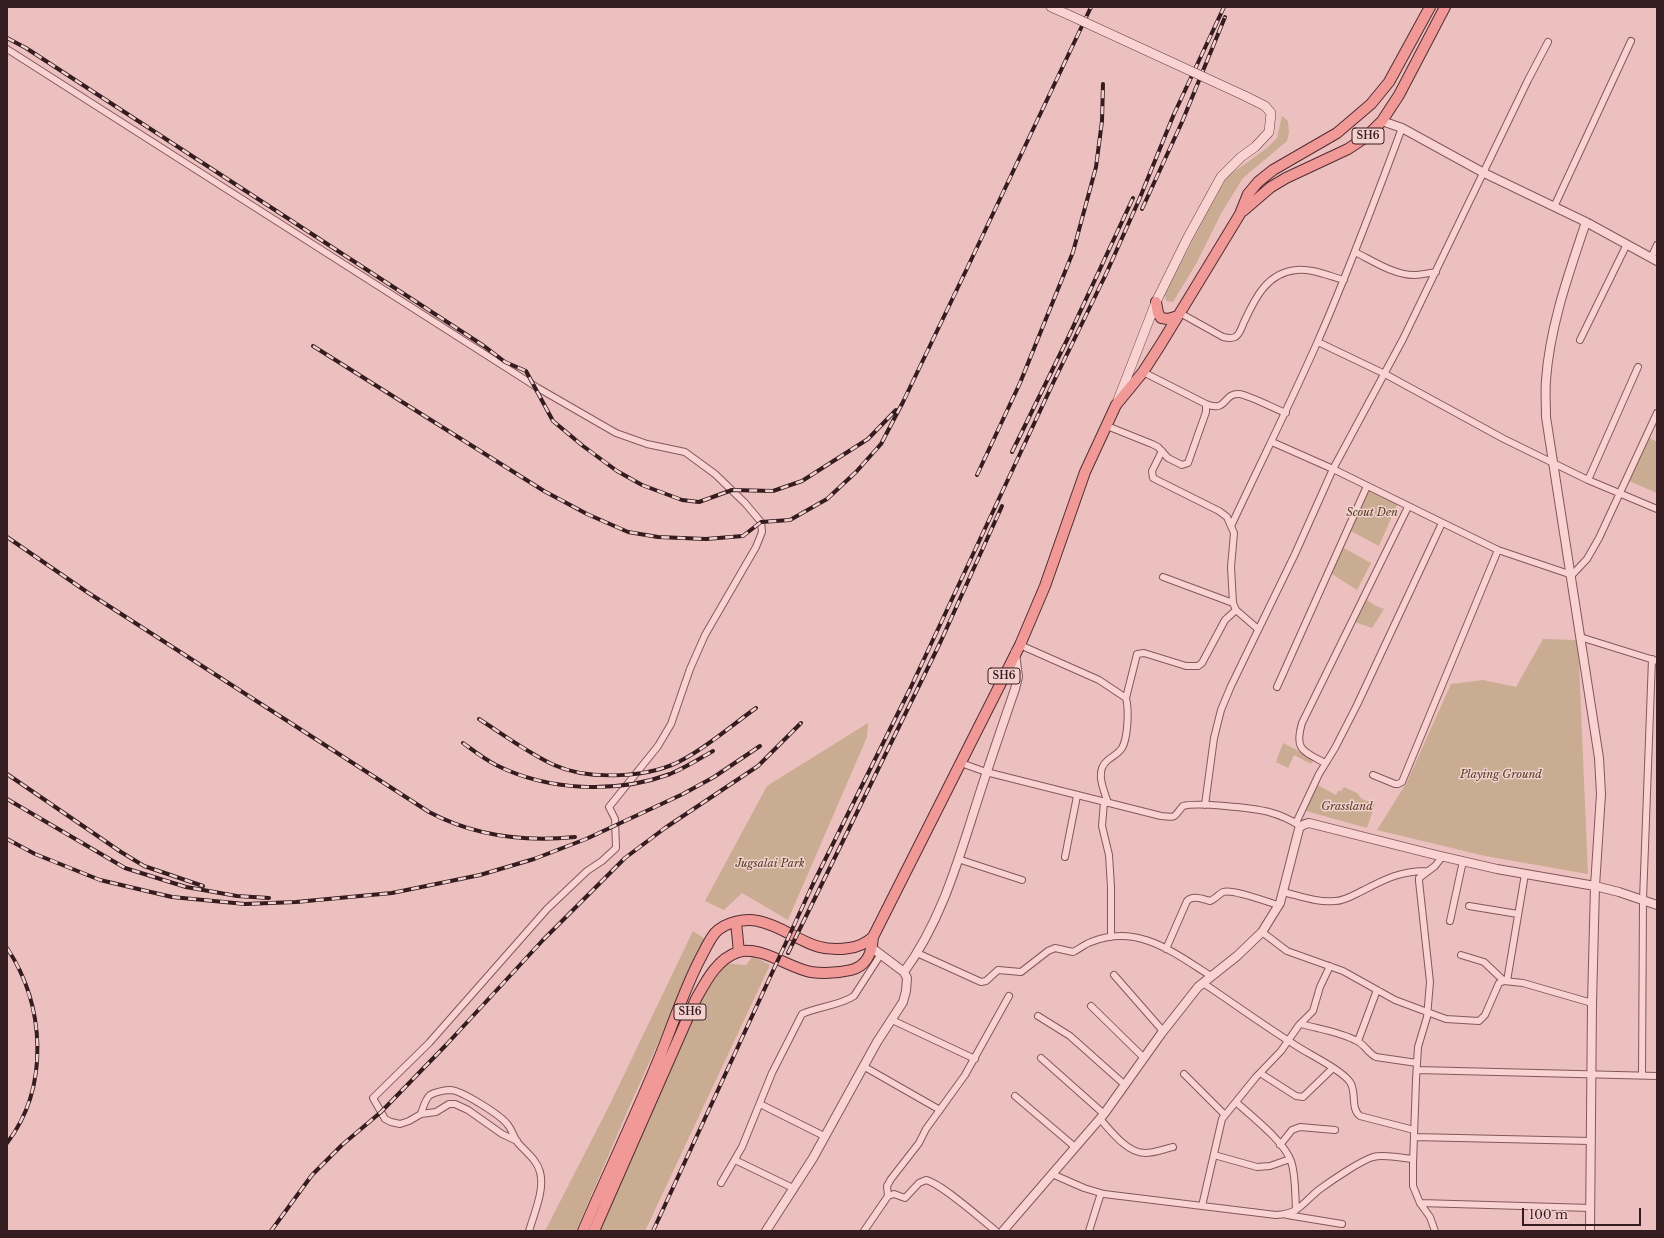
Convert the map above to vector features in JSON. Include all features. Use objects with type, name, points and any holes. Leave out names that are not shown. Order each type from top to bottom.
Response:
[{"type":"main road","points":[[1051,7],[1245,96],[1265,106],[1271,113],[1269,132],[1255,147],[1241,157],[1221,177],[1187,239],[1156,302],[1116,405]]},
{"type":"main road","name":"SH6","points":[[594,1231],[696,999],[707,979],[719,964],[729,956],[739,952],[749,951],[759,952],[810,972],[828,973],[847,971],[862,965],[867,960],[881,924],[1018,649],[1045,586],[1084,472],[1116,405],[1143,372],[1179,315],[1240,214],[1248,194],[1258,182],[1273,170],[1337,133],[1371,104],[1389,82],[1430,7]]},
{"type":"main road","name":"SH6","points":[[1240,214],[1271,187],[1286,178],[1348,148],[1366,137],[1382,121],[1399,95],[1445,7]]},
{"type":"main road","points":[[1156,302],[1158,312],[1162,318],[1168,319],[1179,315]]},
{"type":"main road","name":"SH6","points":[[583,1231],[651,1078],[684,993],[716,932],[736,922],[747,920],[758,921],[782,930],[810,945],[823,948],[842,949],[873,946]]},
{"type":"main road","points":[[736,922],[739,952]]},
{"type":"street","points":[[1204,805],[1214,738],[1231,686],[1295,554],[1333,469],[1385,374],[1436,272],[1528,80],[1548,42]]},
{"type":"street","points":[[1554,207],[1632,42]]},
{"type":"street","points":[[7,49],[538,388],[616,433],[647,444],[685,452],[715,474],[745,503],[761,522],[762,532],[756,547],[705,635],[690,669],[671,724],[654,752],[609,807],[615,819],[616,848],[602,861],[587,871],[547,909],[429,1043],[373,1098],[385,1119],[391,1122],[400,1124],[409,1121],[420,1114],[436,1112],[449,1104],[455,1104],[468,1110],[502,1134],[517,1141]]},
{"type":"street","points":[[1382,121],[1402,128],[1484,173],[1586,222],[1654,260],[1657,245]]},
{"type":"street","points":[[1232,524],[1286,413],[1318,342],[1355,252],[1402,128]]},
{"type":"street","points":[[1586,222],[1563,293],[1551,341],[1546,381],[1546,410],[1580,637],[1600,758],[1601,794],[1595,886],[1592,1003],[1590,1231]]},
{"type":"street","points":[[1580,340],[1627,244]]},
{"type":"street","points":[[1355,252],[1404,274],[1414,275],[1436,272]]},
{"type":"street","points":[[1179,315],[1229,339],[1235,337],[1239,333],[1252,305],[1262,289],[1272,278],[1284,272],[1297,270],[1309,271],[1344,280]]},
{"type":"street","points":[[1318,342],[1385,374],[1469,420],[1588,480],[1657,509]]},
{"type":"street","points":[[1588,480],[1638,367]]},
{"type":"street","points":[[1143,372],[1213,407],[1218,406],[1232,395],[1242,394],[1286,413]]},
{"type":"street","points":[[1107,426],[1152,444],[1162,451],[1168,458],[1182,465],[1188,463],[1206,412],[1206,404]]},
{"type":"street","points":[[1572,576],[1587,559],[1620,493],[1657,413]]},
{"type":"street","points":[[1272,442],[1333,469],[1498,550],[1572,576]]},
{"type":"street","points":[[1162,451],[1152,472],[1153,478],[1219,511],[1227,517],[1232,524],[1234,533],[1231,566],[1233,603],[1236,610],[1258,629]]},
{"type":"street","points":[[1277,687],[1367,486]]},
{"type":"street","points":[[1325,763],[1304,752],[1300,745],[1298,736],[1302,723],[1408,507]]},
{"type":"street","points":[[1003,1231],[1102,1117],[1163,1031],[1198,987],[1237,956],[1262,932],[1278,905],[1283,892],[1298,825],[1325,763],[1335,748],[1357,705],[1442,523]]},
{"type":"street","points":[[1373,775],[1395,784],[1402,782],[1498,550]]},
{"type":"street","points":[[1162,577],[1233,603]]},
{"type":"street","points":[[1111,937],[1111,887],[1109,855],[1102,826],[1106,803],[1100,774],[1102,766],[1122,749],[1125,742],[1128,705],[1126,698],[1137,654],[1144,653],[1186,666],[1198,666],[1202,663],[1225,620],[1236,610]]},
{"type":"street","points":[[1580,637],[1655,660],[1643,900],[1642,1076]]},
{"type":"street","points":[[904,972],[918,954],[932,926],[958,859],[1018,678],[1018,649],[1099,680],[1126,698]]},
{"type":"street","points":[[961,763],[986,772],[1077,796],[1169,817],[1175,817],[1182,806],[1189,804],[1268,812],[1282,816],[1298,825],[1309,822],[1442,857],[1525,874],[1595,886],[1619,892],[1657,905]]},
{"type":"street","points":[[1065,857],[1077,796]]},
{"type":"street","points":[[1435,1231],[1430,1217],[1420,1203],[1414,1186],[1413,1159],[1418,1048],[1426,1025],[1430,982],[1419,878],[1430,871],[1442,857]]},
{"type":"street","points":[[958,859],[1022,880]]},
{"type":"street","points":[[1450,921],[1463,861]]},
{"type":"street","points":[[1283,892],[1314,900],[1336,901],[1346,899],[1396,874],[1414,871],[1430,871]]},
{"type":"street","points":[[1505,981],[1525,874]]},
{"type":"street","points":[[1166,949],[1190,898],[1210,901],[1221,893],[1226,892],[1252,897],[1278,905]]},
{"type":"street","points":[[1469,906],[1518,914]]},
{"type":"street","points":[[1262,932],[1287,951],[1343,970],[1395,1000],[1446,1019],[1480,1021],[1485,1015],[1499,983],[1505,981],[1522,983],[1592,1003]]},
{"type":"street","points":[[918,954],[980,982],[986,981],[998,970],[1021,972],[1044,954],[1055,948],[1072,952],[1093,941],[1111,937],[1128,936],[1141,938],[1166,949],[1212,976]]},
{"type":"street","points":[[721,1183],[742,1146],[772,1073],[802,1014],[810,1010],[848,1000],[854,996],[873,946],[904,972],[907,978],[903,1002],[876,1042],[813,1158],[766,1231]]},
{"type":"street","points":[[1461,955],[1484,962],[1505,981]]},
{"type":"street","points":[[1202,1206],[1220,1126],[1225,1115],[1260,1073],[1281,1051],[1301,1024],[1313,1011],[1320,987],[1330,966]]},
{"type":"street","points":[[1114,975],[1163,1031]]},
{"type":"street","points":[[1203,983],[1288,1041],[1333,1068],[1350,1082],[1353,1088],[1357,1113],[1360,1116],[1414,1130]]},
{"type":"street","points":[[1358,1041],[1377,990]]},
{"type":"street","points":[[888,1196],[887,1186],[891,1179],[919,1143],[926,1129],[975,1059],[1009,996]]},
{"type":"street","points":[[1091,1006],[1144,1058]]},
{"type":"street","points":[[1038,1016],[1070,1036],[1125,1085]]},
{"type":"street","points":[[892,1020],[975,1059]]},
{"type":"street","points":[[1301,1024],[1358,1041],[1376,1057],[1417,1066],[1657,1076]]},
{"type":"street","points":[[1041,1058],[1102,1117],[1125,1145],[1140,1153],[1150,1153],[1173,1147]]},
{"type":"street","points":[[863,1066],[940,1110]]},
{"type":"street","points":[[1260,1073],[1296,1096],[1303,1097],[1333,1068]]},
{"type":"street","points":[[1184,1074],[1225,1115]]},
{"type":"street","points":[[420,1114],[430,1096],[446,1091],[455,1091],[495,1113],[507,1124],[517,1141],[536,1162],[542,1180],[529,1231]]},
{"type":"street","points":[[1015,1096],[1075,1147]]},
{"type":"street","points":[[1236,1102],[1280,1144],[1290,1159],[1293,1170],[1296,1210]]},
{"type":"street","points":[[760,1104],[824,1136]]},
{"type":"street","points":[[1280,1144],[1295,1128],[1300,1127],[1335,1130]]},
{"type":"street","points":[[1414,1137],[1590,1142]]},
{"type":"street","points":[[1214,1155],[1257,1167],[1270,1166],[1290,1159]]},
{"type":"street","points":[[1052,1174],[1084,1188],[1101,1193],[1144,1200],[1276,1215],[1285,1214],[1296,1210],[1319,1189],[1366,1160],[1380,1156],[1413,1159]]},
{"type":"street","points":[[735,1160],[793,1188]]},
{"type":"street","points":[[864,1231],[888,1196],[894,1194],[905,1198],[923,1180],[929,1180],[996,1231]]},
{"type":"street","points":[[1089,1231],[1101,1193]]},
{"type":"street","points":[[1420,1203],[1591,1208]]},
{"type":"street","points":[[1285,1214],[1342,1224]]},
{"type":"green space","points":[[1282,116],[1288,121],[1289,132],[1287,141],[1243,178],[1222,212],[1196,264],[1173,302],[1166,301],[1165,294],[1210,207],[1228,176],[1267,148],[1277,138]]},
{"type":"green space","points":[[1648,437],[1657,442],[1657,493],[1629,481]]},
{"type":"green space","name":"Scout Den","points":[[1366,482],[1400,498],[1379,546],[1345,528]]},
{"type":"green space","points":[[1342,547],[1371,563],[1357,590],[1329,572]]},
{"type":"green space","points":[[1360,595],[1374,605],[1384,609],[1372,628],[1349,620]]},
{"type":"green space","name":"Playing Ground","points":[[1543,639],[1578,640],[1588,874],[1485,856],[1377,830],[1407,782],[1451,684],[1483,680],[1516,687]]},
{"type":"green space","name":"Jugsalai Park","points":[[868,723],[867,737],[788,920],[742,893],[724,910],[705,901],[767,786]]},
{"type":"green space","points":[[1283,743],[1314,759],[1311,764],[1294,755],[1288,768],[1276,762]]},
{"type":"green space","name":"Grassland","points":[[1312,782],[1336,795],[1338,791],[1341,791],[1344,787],[1357,793],[1362,799],[1375,804],[1367,828],[1299,809]]},
{"type":"green space","points":[[693,931],[705,939],[630,1105],[576,1231],[545,1231],[609,1106]]},
{"type":"green space","points":[[753,956],[770,965],[645,1231],[599,1231],[703,993],[723,963],[746,965]]},
{"type":"railway","points":[[313,346],[544,491],[587,514],[628,532],[658,537],[706,539],[743,536],[761,522],[790,520],[827,499],[856,472],[881,444],[903,402],[1091,7]]},
{"type":"railway","points":[[653,1231],[813,884],[910,689],[1054,381],[1106,274],[1139,200],[1174,114],[1224,7]]},
{"type":"railway","points":[[1142,209],[1182,122],[1225,17]]},
{"type":"railway","points":[[7,38],[26,48],[484,346],[505,362],[526,371],[553,421],[583,446],[617,471],[642,485],[682,500],[699,502],[732,490],[773,491],[802,481],[868,439],[896,410]]},
{"type":"railway","points":[[977,475],[1020,383],[1073,252],[1096,167],[1102,121],[1103,84]]},
{"type":"railway","points":[[1012,452],[1067,340],[1133,198]]},
{"type":"railway","points":[[788,953],[940,643],[1002,506]]},
{"type":"railway","points":[[7,537],[87,592],[429,812],[464,827],[482,832],[518,838],[537,839],[575,837]]},
{"type":"railway","points":[[479,719],[525,749],[554,765],[568,770],[585,773],[620,775],[655,770],[684,759],[712,741],[756,708]]},
{"type":"railway","points":[[271,1231],[312,1175],[342,1145],[381,1112],[447,1044],[543,940],[625,858],[665,828],[758,766],[801,723]]},
{"type":"railway","points":[[463,743],[492,763],[516,774],[560,785],[582,787],[627,785],[649,780],[676,772],[713,751]]},
{"type":"railway","points":[[7,839],[35,854],[100,880],[172,897],[245,904],[296,902],[392,893],[480,875],[534,859],[586,839],[683,794],[714,777],[760,746]]},
{"type":"railway","points":[[7,774],[144,866],[203,886]]},
{"type":"railway","points":[[7,799],[125,868],[186,887],[237,896],[269,898]]},
{"type":"railway","points":[[7,948],[20,970],[29,995],[35,1020],[37,1046],[36,1072],[30,1097],[21,1121],[7,1143]]}]
